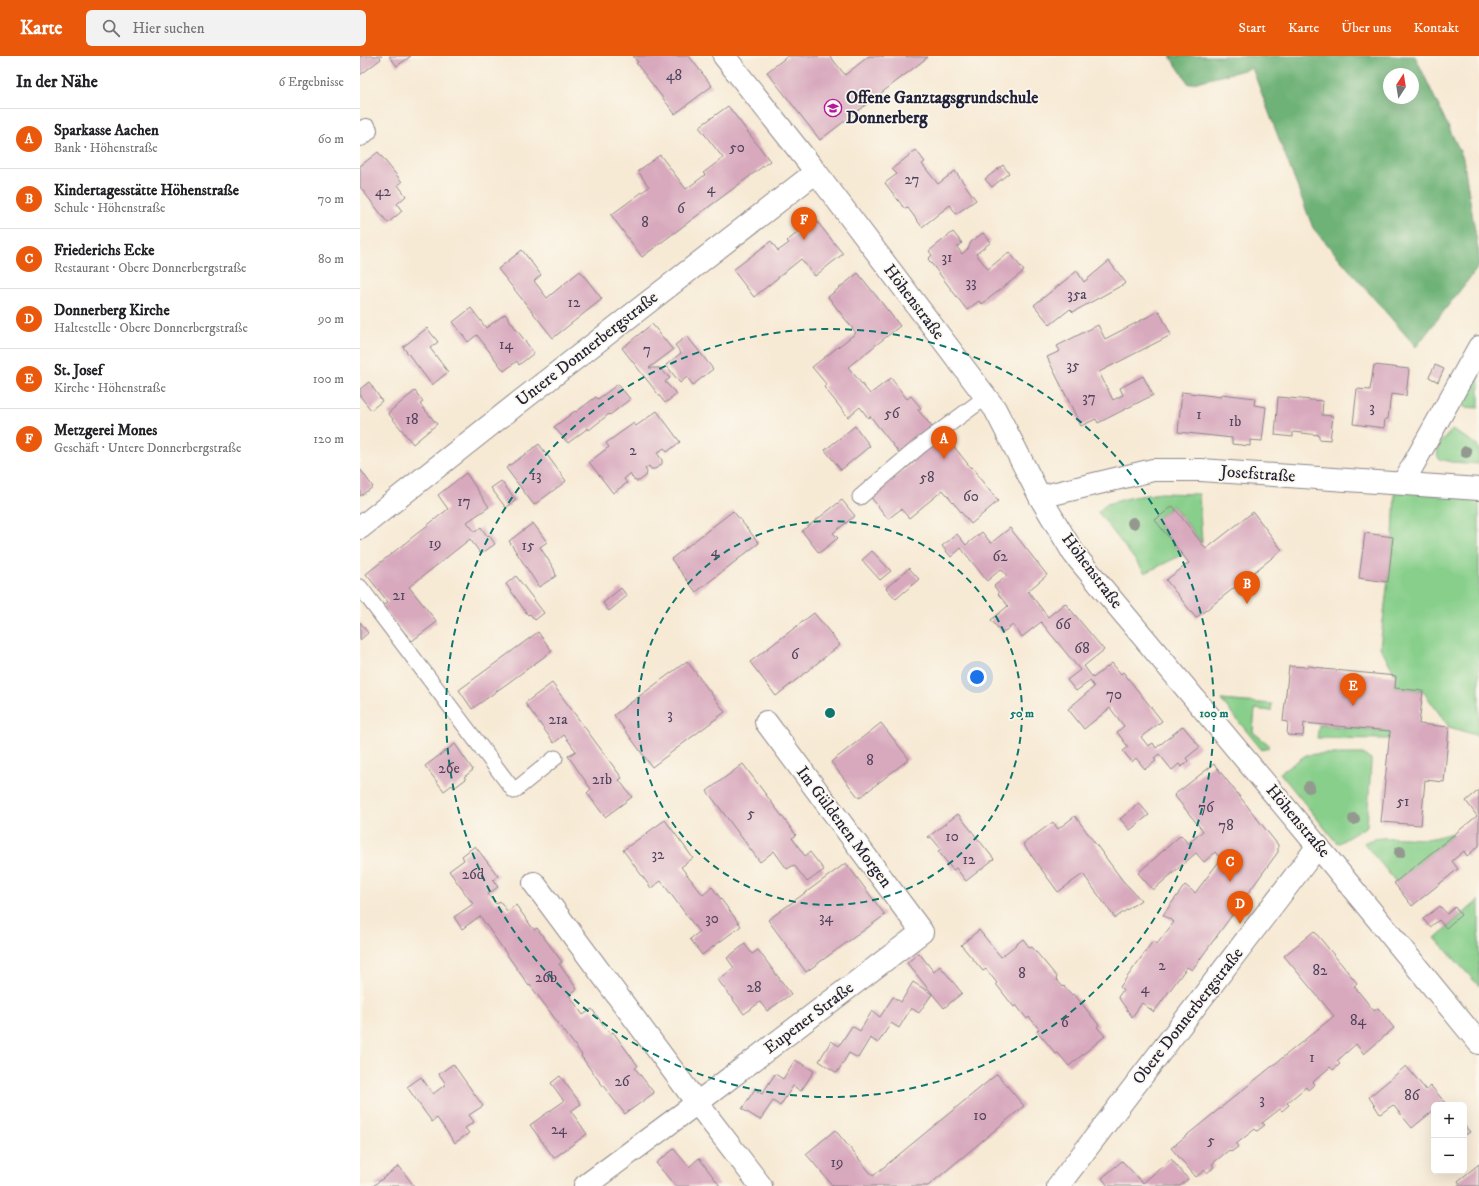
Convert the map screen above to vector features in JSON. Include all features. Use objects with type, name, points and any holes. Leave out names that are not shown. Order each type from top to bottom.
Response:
[{"type":"street","name":"Höhenstraße","points":[[724,56],[816,172],[995,409],[1040,497],[1074,554],[1318,846],[1479,1043]]},
{"type":"street","name":"Untere Donnerbergstraße","points":[[360,528],[528,395],[816,172]]},
{"type":"street","points":[[1403,483],[1479,347]]},
{"type":"street","name":"Josefstraße","points":[[1040,497],[1153,470],[1200,470],[1479,489]]},
{"type":"street","name":"Im Güldenen Morgen","points":[[766,722],[922,932]]},
{"type":"street","name":"Obere Donnerbergstraße","points":[[1058,1186],[1318,846]]},
{"type":"street","points":[[534,883],[697,1103],[762,1186]]},
{"type":"street","name":"Eupener Straße","points":[[585,1186],[922,932]]},
{"type":"lane","points":[[860,497],[920,446],[986,397]]},
{"type":"lane","points":[[360,587],[514,791],[555,758]]},
{"type":"green space","points":[[1170,56],[1415,56],[1463,158],[1479,255],[1479,266],[1416,347],[1313,228],[1252,68],[1189,84]]},
{"type":"green space","points":[[1479,373],[1479,408],[1464,407],[1462,405]]},
{"type":"green space","points":[[1452,430],[1475,443],[1479,448],[1479,464],[1451,462],[1439,459],[1439,447]]},
{"type":"green space","points":[[1395,491],[1479,497],[1479,736],[1449,727],[1423,691],[1395,688],[1396,676],[1380,647],[1393,537]]},
{"type":"green space","points":[[1161,493],[1199,494],[1202,543],[1173,506],[1155,520],[1182,555],[1145,573],[1098,512],[1107,504],[1133,497]]},
{"type":"green space","points":[[1221,700],[1272,704],[1271,711],[1255,709],[1253,732],[1268,744],[1268,748],[1262,750]]},
{"type":"green space","points":[[1319,725],[1390,731],[1390,739],[1317,738]]},
{"type":"green space","points":[[1363,754],[1371,759],[1367,826],[1339,843],[1336,842],[1280,773],[1306,755]]},
{"type":"green space","points":[[1452,833],[1453,835],[1396,882],[1364,843],[1370,840],[1386,838],[1427,839]]},
{"type":"green space","points":[[1479,900],[1479,986],[1435,938]]},
{"type":"building","points":[[360,56],[382,56],[380,58],[381,59],[360,75]]},
{"type":"building","points":[[389,56],[411,56],[397,66]]},
{"type":"building","points":[[633,56],[689,56],[712,86],[675,114],[636,63],[638,62]]},
{"type":"building","name":"Offene Ganztagsgrundschule Donnerberg","points":[[788,56],[830,56],[845,75],[869,56],[928,57],[820,140],[767,72]]},
{"type":"building","points":[[728,106],[770,161],[642,257],[611,215],[649,187],[638,171],[660,155],[686,189],[705,175],[703,173],[723,158],[699,127]]},
{"type":"building","points":[[916,150],[925,162],[922,164],[938,184],[955,171],[976,200],[956,214],[950,205],[922,227],[908,208],[905,209],[885,183],[897,174],[892,169]]},
{"type":"building","points":[[378,152],[402,182],[398,185],[406,196],[397,204],[402,211],[388,223],[360,187],[360,166]]},
{"type":"building","points":[[1003,165],[1009,173],[992,187],[985,179]]},
{"type":"building","points":[[815,219],[843,254],[815,276],[801,259],[754,297],[733,270],[771,241],[778,251],[789,243],[787,241]]},
{"type":"building","points":[[953,232],[962,243],[957,247],[962,254],[968,249],[971,242],[983,233],[991,242],[976,254],[988,269],[1009,252],[1024,271],[982,304],[979,301],[967,310],[928,259],[932,255],[929,251]]},
{"type":"building","points":[[522,250],[541,275],[534,281],[547,298],[580,271],[602,299],[553,338],[498,269]]},
{"type":"building","points":[[1109,261],[1126,283],[1073,312],[1070,309],[1050,325],[1034,305],[1077,271],[1084,282]]},
{"type":"building","points":[[858,273],[900,326],[848,367],[870,394],[891,378],[907,399],[911,396],[921,408],[918,410],[933,428],[900,454],[870,416],[868,418],[860,407],[848,417],[824,387],[827,385],[812,367],[856,333],[828,297]]},
{"type":"building","points":[[471,308],[486,328],[505,314],[534,353],[519,365],[517,361],[504,371],[477,335],[468,342],[453,322]]},
{"type":"building","points":[[1159,311],[1171,335],[1099,372],[1113,400],[1123,395],[1120,388],[1143,376],[1153,395],[1098,423],[1096,419],[1081,426],[1047,357],[1060,351],[1057,346],[1098,325],[1105,339]]},
{"type":"building","points":[[652,324],[673,350],[649,368],[659,368],[670,378],[665,382],[677,394],[665,403],[622,348]]},
{"type":"building","points":[[427,328],[438,342],[430,348],[448,372],[432,385],[403,347]]},
{"type":"building","points":[[687,336],[713,369],[693,385],[687,377],[680,383],[666,365],[681,353],[675,345]]},
{"type":"building","points":[[1374,365],[1409,369],[1406,396],[1391,394],[1388,419],[1385,419],[1384,428],[1353,424],[1357,389],[1370,390]]},
{"type":"building","points":[[1435,365],[1444,369],[1438,382],[1429,377]]},
{"type":"building","points":[[369,382],[382,401],[371,410],[360,396],[360,389]]},
{"type":"building","points":[[618,384],[630,399],[589,430],[588,428],[568,443],[554,427],[575,411],[576,412],[596,397],[598,399]]},
{"type":"building","points":[[415,391],[423,402],[420,404],[437,424],[413,444],[388,413]]},
{"type":"building","points":[[1182,392],[1221,397],[1221,394],[1255,398],[1254,405],[1266,407],[1262,441],[1250,440],[1250,446],[1232,444],[1232,438],[1178,432]]},
{"type":"building","points":[[1278,397],[1323,401],[1322,415],[1333,416],[1330,440],[1319,439],[1319,435],[1293,432],[1293,437],[1275,435]]},
{"type":"building","points":[[657,411],[680,442],[667,452],[664,448],[657,453],[662,460],[662,464],[655,469],[651,469],[649,466],[645,469],[647,472],[646,476],[639,481],[635,481],[630,474],[624,479],[627,483],[613,493],[589,462],[609,447],[606,443],[634,423],[636,426]]},
{"type":"building","points":[[855,426],[870,446],[841,470],[825,450]]},
{"type":"building","points":[[944,434],[971,468],[972,467],[978,474],[977,475],[998,501],[971,524],[943,490],[909,518],[901,509],[888,519],[870,496],[913,463],[911,460]]},
{"type":"building","points":[[539,444],[566,481],[534,505],[506,468]]},
{"type":"building","points":[[360,469],[373,487],[360,496]]},
{"type":"building","points":[[466,473],[489,507],[467,522],[475,532],[481,527],[495,544],[481,554],[470,539],[409,587],[437,622],[412,641],[382,607],[388,602],[366,574],[448,509],[438,495]]},
{"type":"building","points":[[501,481],[516,500],[506,508],[491,488]]},
{"type":"building","points":[[842,500],[855,516],[833,533],[838,538],[819,553],[802,531]]},
{"type":"building","points":[[1173,506],[1206,549],[1253,512],[1282,550],[1196,618],[1166,580],[1189,563],[1155,520]]},
{"type":"building","points":[[733,511],[759,543],[696,592],[671,559]]},
{"type":"building","points":[[533,523],[547,542],[540,547],[554,569],[556,576],[539,587],[509,541]]},
{"type":"building","points":[[1010,528],[1047,575],[1028,591],[1048,617],[1065,603],[1104,650],[1084,666],[1093,678],[1112,663],[1121,674],[1123,672],[1162,721],[1141,737],[1148,746],[1153,743],[1156,748],[1183,726],[1200,747],[1186,758],[1188,761],[1182,767],[1179,764],[1172,770],[1159,754],[1154,758],[1156,761],[1145,769],[1136,758],[1132,762],[1123,751],[1128,747],[1117,732],[1124,726],[1110,708],[1084,729],[1068,709],[1094,687],[1090,681],[1076,691],[1067,680],[1080,670],[1041,622],[1022,637],[1013,625],[1002,633],[991,620],[1008,606],[998,594],[999,593],[994,586],[1007,576],[1001,569],[987,581],[961,548],[951,557],[942,546],[957,534],[966,545],[982,532],[991,543]]},
{"type":"building","points":[[1365,533],[1393,537],[1388,582],[1359,578]]},
{"type":"building","points":[[872,551],[891,571],[880,580],[862,560]]},
{"type":"building","points":[[909,568],[919,579],[896,599],[886,588]]},
{"type":"building","points":[[516,576],[544,613],[535,620],[530,614],[528,615],[506,584]]},
{"type":"building","points":[[621,588],[627,596],[609,611],[603,603]]},
{"type":"building","points":[[814,613],[840,645],[776,696],[750,662]]},
{"type":"building","points":[[360,622],[368,633],[360,640]]},
{"type":"building","points":[[538,632],[552,651],[472,709],[459,690]]},
{"type":"building","points":[[687,661],[725,712],[652,767],[614,715]]},
{"type":"building","points":[[1289,666],[1308,666],[1323,669],[1396,676],[1395,688],[1423,691],[1419,724],[1449,727],[1444,782],[1425,780],[1421,825],[1381,822],[1390,731],[1304,723],[1303,736],[1287,735],[1288,722],[1283,721]]},
{"type":"building","points":[[552,683],[622,778],[619,780],[632,797],[605,817],[587,793],[591,789],[568,756],[576,751],[564,735],[554,743],[525,703]]},
{"type":"building","points":[[881,723],[909,759],[859,798],[831,762]]},
{"type":"building","points":[[455,744],[473,770],[464,777],[466,779],[454,788],[452,785],[444,791],[425,766]]},
{"type":"building","points":[[743,764],[796,835],[792,838],[805,856],[810,852],[824,870],[807,882],[794,865],[787,869],[774,851],[760,862],[707,791]]},
{"type":"building","points":[[1214,764],[1278,845],[1278,852],[1192,970],[1187,967],[1154,1012],[1142,1003],[1132,1017],[1118,997],[1123,990],[1120,987],[1153,941],[1157,944],[1174,922],[1163,915],[1185,885],[1195,893],[1221,859],[1215,852],[1204,862],[1196,853],[1153,890],[1138,873],[1181,835],[1188,844],[1203,831],[1174,795]]},
{"type":"building","points":[[1479,790],[1479,846],[1467,856],[1464,851],[1452,861],[1458,869],[1412,906],[1394,883],[1477,816],[1466,801]]},
{"type":"building","points":[[1139,803],[1149,815],[1130,830],[1120,819]]},
{"type":"building","points":[[958,814],[994,859],[966,881],[956,868],[953,870],[938,851],[941,849],[931,837],[928,837]]},
{"type":"building","points":[[1075,816],[1123,881],[1141,900],[1115,918],[1083,874],[1058,892],[1023,844],[1053,822],[1058,829]]},
{"type":"building","points":[[665,820],[693,858],[681,867],[703,895],[712,887],[741,926],[702,955],[690,939],[699,932],[661,881],[651,888],[623,850]]},
{"type":"building","points":[[475,846],[498,876],[493,880],[498,887],[488,894],[496,904],[500,901],[507,911],[516,905],[534,930],[537,928],[562,962],[559,964],[577,989],[569,995],[583,1015],[592,1009],[610,1034],[613,1032],[638,1066],[635,1068],[654,1093],[625,1114],[593,1073],[581,1056],[582,1055],[530,985],[529,986],[480,916],[462,929],[454,917],[473,904],[449,871],[464,860],[462,856]]},
{"type":"building","points":[[846,863],[885,915],[806,972],[768,920]]},
{"type":"building","points":[[1440,906],[1447,914],[1455,907],[1461,915],[1446,928],[1439,920],[1430,927],[1423,919]]},
{"type":"building","points":[[979,930],[1001,957],[1023,939],[1030,948],[1032,947],[1057,977],[1056,979],[1063,987],[1064,986],[1072,995],[1074,994],[1099,1025],[1097,1027],[1105,1036],[1069,1066],[1058,1053],[1056,1054],[1037,1031],[1039,1029],[1029,1017],[1027,1019],[1016,1005],[1014,1007],[986,969],[983,971],[961,945]]},
{"type":"building","points":[[1314,931],[1357,983],[1354,986],[1374,1011],[1378,1008],[1394,1028],[1364,1054],[1356,1044],[1337,1061],[1340,1064],[1333,1070],[1330,1067],[1313,1082],[1315,1084],[1308,1090],[1306,1087],[1287,1103],[1289,1105],[1282,1111],[1280,1109],[1262,1123],[1265,1125],[1257,1131],[1255,1129],[1236,1144],[1238,1147],[1231,1152],[1229,1150],[1212,1164],[1214,1167],[1207,1173],[1205,1170],[1196,1177],[1171,1148],[1334,1016],[1284,956]]},
{"type":"building","points":[[745,944],[752,954],[758,950],[791,994],[767,1011],[760,1002],[744,1014],[718,980],[734,968],[727,958]]},
{"type":"building","points":[[919,953],[934,972],[940,966],[962,993],[944,1008],[907,963]]},
{"type":"building","points":[[913,982],[932,994],[919,1013],[911,1008],[899,1028],[891,1023],[878,1043],[870,1038],[858,1058],[849,1053],[837,1073],[819,1061],[831,1041],[839,1046],[852,1026],[860,1031],[872,1011],[880,1017],[893,997],[901,1002]]},
{"type":"building","points":[[795,1060],[814,1071],[801,1091],[793,1086],[780,1106],[773,1101],[760,1120],[742,1109],[755,1089],[762,1094],[775,1074],[783,1079]]},
{"type":"building","points":[[453,1064],[483,1106],[469,1115],[474,1122],[465,1128],[469,1133],[455,1143],[437,1118],[432,1122],[407,1087],[421,1077],[433,1094],[446,1084],[439,1074]]},
{"type":"building","points":[[1406,1066],[1426,1090],[1431,1086],[1444,1102],[1431,1102],[1431,1112],[1412,1128],[1393,1105],[1380,1114],[1369,1097]]},
{"type":"building","points":[[997,1074],[1024,1106],[928,1186],[833,1186],[806,1154],[835,1130],[873,1176]]},
{"type":"building","points":[[560,1076],[581,1104],[571,1111],[587,1134],[554,1158],[530,1125],[564,1101],[551,1083]]},
{"type":"building","points":[[674,1149],[689,1167],[699,1158],[720,1186],[676,1186],[656,1163]]},
{"type":"building","points":[[1171,1159],[1188,1179],[1180,1186],[1108,1186],[1102,1178],[1122,1161],[1143,1183]]},
{"type":"building","points":[[1479,1164],[1479,1186],[1457,1186],[1460,1184],[1458,1181]]},
{"type":"building","points":[[399,1166],[414,1186],[373,1186]]},
{"type":"place","name":"Offene Ganztagsgrundschule Donnerberg","points":[[833,108]]},
{"type":"place","name":"Metzgerei Mones","points":[[804,240]]},
{"type":"place","name":"Sparkasse Aachen","points":[[944,459]]},
{"type":"place","name":"Kindertagesstätte Höhenstraße","points":[[1247,604]]},
{"type":"place","name":"St. Josef","points":[[1353,706]]},
{"type":"place","name":"Friederichs Ecke","points":[[1230,882]]},
{"type":"place","name":"Donnerberg Kirche","points":[[1240,924]]}]
